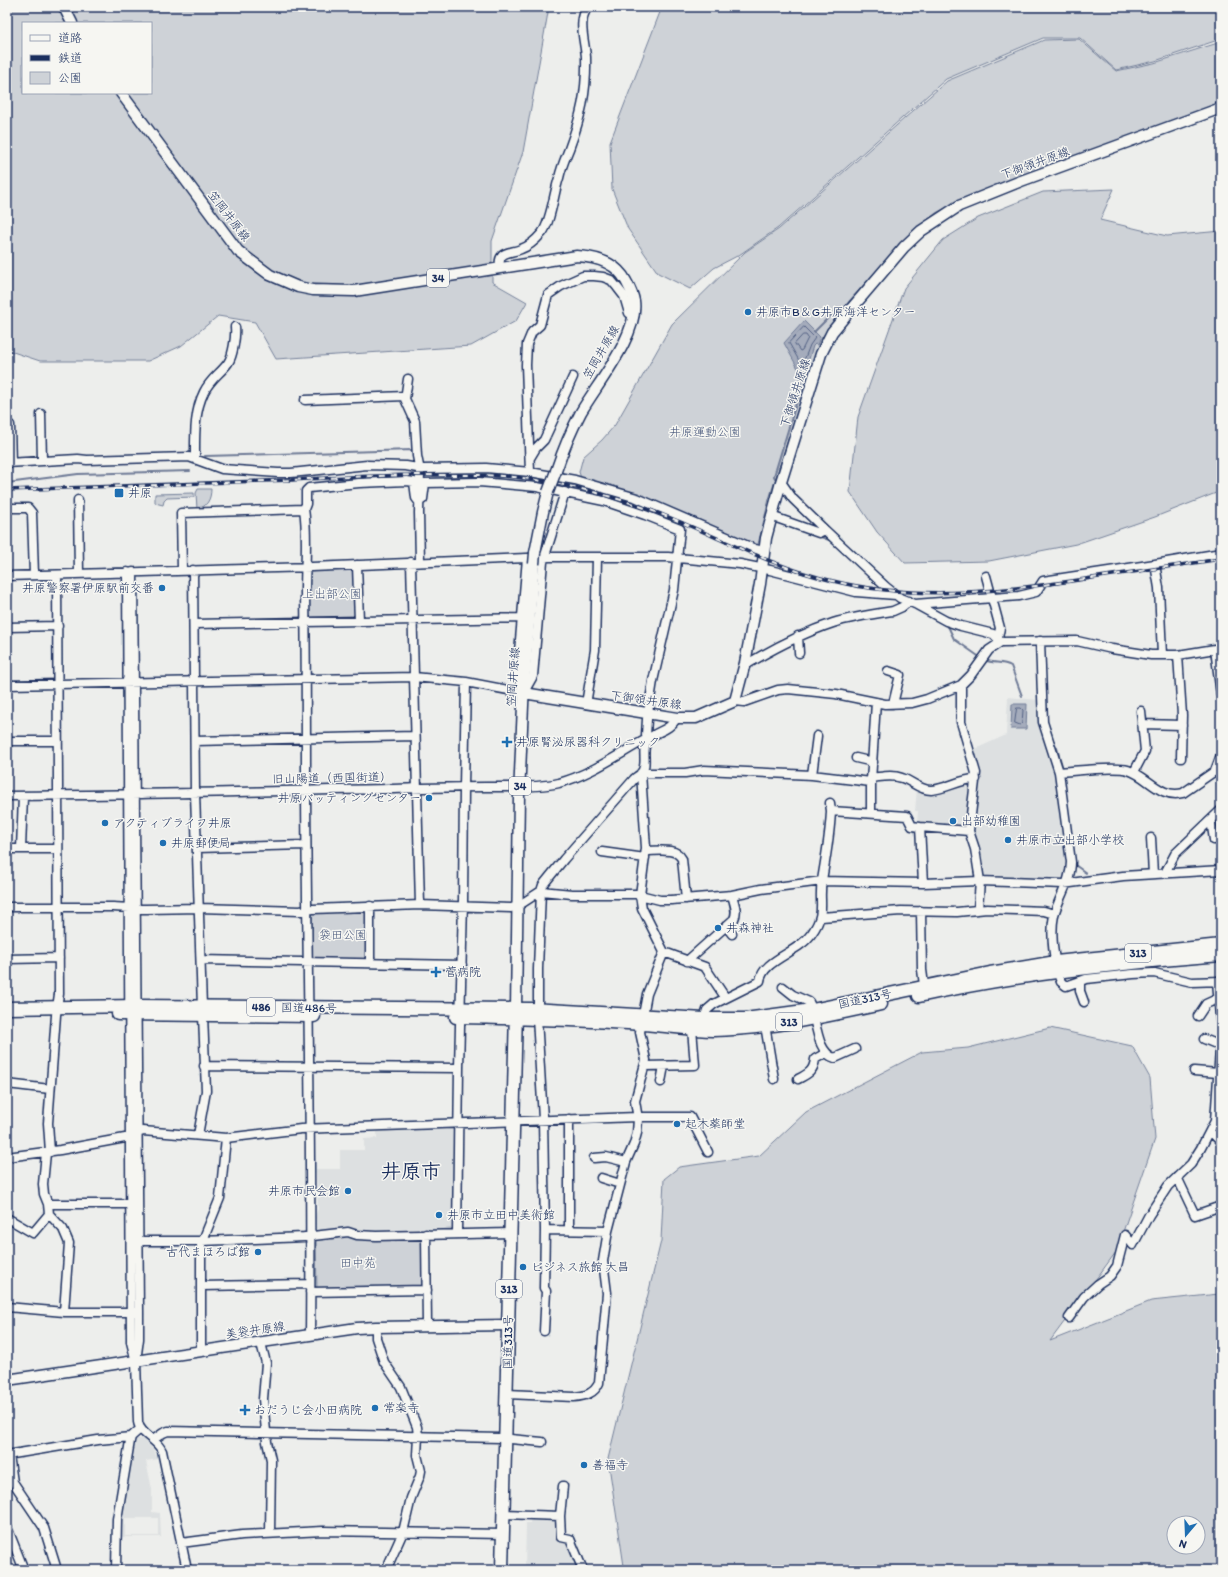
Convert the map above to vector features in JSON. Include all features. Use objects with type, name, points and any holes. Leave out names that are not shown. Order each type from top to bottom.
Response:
[{"type":"highway","name":"国道313号","points":[[642,1019],[692,1029],[728,1029],[765,1025],[924,990],[1057,967],[1221,945]]},
{"type":"highway","name":"国道313号","points":[[1057,967],[1221,955]]},
{"type":"highway","name":"国道486号","points":[[7,1008],[56,1011]]},
{"type":"highway","name":"国道486号","points":[[7,1015],[56,1011],[133,1010],[516,1014]]},
{"type":"highway","name":"国道313号","points":[[502,1570],[512,1121],[516,1014],[642,1019],[704,1019],[759,1018],[812,1014]]},
{"type":"main road","points":[[64,7],[72,22]]},
{"type":"main road","name":"笠岡井原線","points":[[122,94],[238,251],[270,275],[283,281],[314,290],[354,291],[577,256],[602,260],[614,267],[624,277],[634,300],[634,316],[626,340],[577,420],[566,442],[548,492],[535,558],[524,693],[520,786],[516,1014]]},
{"type":"main road","name":"下御領井原線","points":[[524,693],[677,718],[696,718],[735,701],[745,663],[771,516],[826,342],[841,320],[904,247],[921,231],[944,215],[971,200],[1221,108]]},
{"type":"main road","name":"美袋井原線","points":[[7,1380],[310,1335],[376,1327],[508,1325]]},
{"type":"street","points":[[500,268],[503,255],[507,252],[519,250],[529,245],[544,231],[548,222],[558,178],[583,108],[586,60],[582,24],[583,16],[588,7]]},
{"type":"street","points":[[530,472],[526,365],[527,344],[532,332],[540,325],[548,295],[560,286],[583,276],[602,277],[611,280],[617,287],[624,296],[629,313],[634,316]]},
{"type":"street","points":[[195,459],[196,419],[203,393],[211,379],[229,361],[236,334],[235,327]]},
{"type":"street","points":[[530,459],[536,448],[544,440],[573,377]]},
{"type":"street","points":[[408,379],[405,396],[415,420],[417,456],[420,475],[420,561]]},
{"type":"street","points":[[305,400],[405,396]]},
{"type":"street","points":[[41,414],[42,461]]},
{"type":"street","points":[[10,425],[9,463],[78,459],[189,457],[222,469],[291,473],[367,465],[406,466],[419,468],[486,468],[530,472],[575,480],[628,497],[663,509],[764,552]]},
{"type":"street","points":[[310,1335],[310,1128],[306,910],[304,509],[306,504],[306,491],[309,488],[359,483],[414,482],[416,498],[419,502]]},
{"type":"street","points":[[419,502],[422,499],[425,483],[479,482],[537,487],[565,492],[625,507],[680,529],[674,590],[653,681],[648,714],[646,731],[648,740],[646,745],[644,768],[564,859],[543,885],[541,891],[538,1014],[545,1230],[544,1288],[546,1291],[544,1331]]},
{"type":"street","points":[[781,482],[793,499],[823,531],[886,587],[908,603],[946,621],[987,632],[1000,640],[1077,641],[1137,653],[1162,655],[1178,655],[1218,648],[1221,695]]},
{"type":"street","points":[[524,693],[517,675],[522,618],[535,558],[565,492]]},
{"type":"street","points":[[78,500],[79,574]]},
{"type":"street","points":[[7,508],[28,508],[32,513],[34,575]]},
{"type":"street","points":[[182,570],[181,513],[304,509]]},
{"type":"street","points":[[771,516],[823,531]]},
{"type":"street","points":[[745,663],[749,663],[798,636],[833,623],[893,611],[908,603],[992,598],[1033,593],[1038,590],[1043,582],[1221,553]]},
{"type":"street","points":[[7,576],[305,567],[420,561],[535,558],[677,557],[762,568],[856,592],[896,595]]},
{"type":"street","points":[[586,704],[595,650],[597,558]]},
{"type":"street","points":[[411,562],[420,905]]},
{"type":"street","points":[[1155,564],[1159,588],[1162,655]]},
{"type":"street","points":[[357,565],[359,621]]},
{"type":"street","points":[[193,570],[195,793],[205,1095],[198,1135]]},
{"type":"street","points":[[130,572],[133,908],[133,1135],[135,1312],[139,1339],[136,1360],[138,1422],[140,1429],[154,1440],[162,1451],[186,1570]]},
{"type":"street","points":[[57,575],[57,849],[59,958],[48,1123],[48,1152],[43,1184],[49,1214],[63,1229],[69,1243],[64,1312]]},
{"type":"street","points":[[735,701],[744,702],[778,690],[788,689],[836,694],[893,704],[912,703],[927,699],[961,684],[971,675],[990,650],[1000,640],[1000,628],[986,576]]},
{"type":"street","points":[[194,624],[522,618]]},
{"type":"street","points":[[7,628],[58,626]]},
{"type":"street","points":[[798,636],[800,653]]},
{"type":"street","points":[[1040,641],[1042,717],[1060,772],[1071,862],[1067,884],[1054,914],[1052,930],[1057,967],[1061,982],[1064,985],[1070,985],[1095,978],[1154,973],[1192,982],[1219,981],[1221,1029]]},
{"type":"street","points":[[1178,655],[1182,725],[1181,758]]},
{"type":"street","points":[[888,671],[900,675],[893,704]]},
{"type":"street","points":[[7,685],[414,677],[466,682],[524,693]]},
{"type":"street","points":[[457,1234],[466,682]]},
{"type":"street","points":[[961,684],[961,722],[976,772],[969,831],[975,849],[980,881],[978,909]]},
{"type":"street","points":[[872,813],[871,780],[876,702]]},
{"type":"street","points":[[1134,772],[1145,751],[1141,711]]},
{"type":"street","name":"旧山陽道（西国街道）","points":[[7,796],[520,786],[553,784],[579,776],[643,741],[648,740],[671,727],[677,718]]},
{"type":"street","points":[[1142,724],[1182,725]]},
{"type":"street","points":[[195,741],[415,736]]},
{"type":"street","points":[[812,775],[817,736]]},
{"type":"street","points":[[7,742],[58,741]]},
{"type":"street","points":[[1060,772],[1122,768],[1134,772],[1163,792],[1178,794],[1183,793],[1215,771],[1221,755]]},
{"type":"street","points":[[856,758],[873,762]]},
{"type":"street","points":[[641,773],[685,773],[704,770],[812,775],[871,780],[884,776],[898,777],[930,790],[945,787],[968,779],[976,779]]},
{"type":"street","points":[[641,773],[645,854],[640,895],[642,908],[664,952],[705,968],[725,997]]},
{"type":"street","points":[[21,849],[23,796]]},
{"type":"street","points":[[704,1019],[707,1010],[725,997],[760,981],[764,970],[793,951],[811,935],[821,917],[822,880],[830,834],[831,807],[907,816],[912,826],[969,831]]},
{"type":"street","points":[[1165,873],[1175,854],[1221,810]]},
{"type":"street","points":[[1211,820],[1214,840]]},
{"type":"street","points":[[920,827],[923,883]]},
{"type":"street","points":[[1151,838],[1153,874]]},
{"type":"street","points":[[197,848],[306,845]]},
{"type":"street","points":[[7,850],[57,849]]},
{"type":"street","points":[[602,852],[645,854],[674,851],[680,855],[682,859],[686,899]]},
{"type":"street","points":[[7,907],[306,910],[420,905],[511,908],[518,906],[541,891],[572,894],[640,895],[660,900],[732,895],[822,880],[923,883],[980,881],[1067,884],[1079,881],[1153,874],[1221,870]]},
{"type":"street","points":[[687,961],[736,915],[732,895]]},
{"type":"street","points":[[370,906],[370,963]]},
{"type":"street","points":[[821,917],[901,911],[957,912],[978,909],[1044,912],[1054,914]]},
{"type":"street","points":[[921,911],[922,970],[924,990]]},
{"type":"street","points":[[726,926],[732,934]]},
{"type":"street","points":[[507,1394],[574,1397],[584,1396],[592,1393],[597,1388],[599,1383],[607,1293],[602,1260],[626,1162],[637,1133],[635,1101],[646,1060],[640,1032],[647,994],[664,952]]},
{"type":"street","points":[[7,959],[59,958]]},
{"type":"street","points":[[201,960],[462,965]]},
{"type":"street","points":[[1080,981],[1080,991],[1084,1002]]},
{"type":"street","points":[[783,987],[793,995],[809,1002],[816,1030],[826,1053],[835,1058],[855,1049]]},
{"type":"street","points":[[1198,1016],[1206,1004],[1219,998]]},
{"type":"street","points":[[765,1025],[774,1079]]},
{"type":"street","points":[[645,1066],[695,1065],[692,1029]]},
{"type":"street","points":[[1069,1318],[1084,1298],[1098,1284],[1110,1276],[1117,1266],[1125,1235],[1133,1245],[1149,1215],[1168,1186],[1191,1164],[1210,1131],[1218,1116],[1218,1074],[1221,1035]]},
{"type":"street","points":[[1204,1040],[1221,1046]]},
{"type":"street","points":[[798,1079],[811,1072],[815,1059],[826,1053]]},
{"type":"street","points":[[204,1066],[459,1068]]},
{"type":"street","points":[[661,1082],[664,1066]]},
{"type":"street","points":[[1194,1071],[1218,1074]]},
{"type":"street","points":[[7,1084],[50,1089]]},
{"type":"street","points":[[7,1157],[48,1152],[133,1135],[143,1131],[226,1138],[310,1128],[637,1117],[690,1117],[708,1152]]},
{"type":"street","points":[[569,1230],[570,1119]]},
{"type":"street","points":[[1210,1131],[1221,1142]]},
{"type":"street","points":[[201,1351],[201,1241],[220,1198],[226,1138]]},
{"type":"street","points":[[594,1158],[606,1157],[626,1162]]},
{"type":"street","points":[[1177,1177],[1196,1215],[1221,1206]]},
{"type":"street","points":[[601,1178],[620,1184]]},
{"type":"street","points":[[48,1204],[134,1204]]},
{"type":"street","points":[[134,1204],[138,1241],[135,1312]]},
{"type":"street","points":[[7,1218],[33,1232],[49,1214]]},
{"type":"street","points":[[545,1230],[608,1231]]},
{"type":"street","points":[[138,1241],[201,1241],[310,1236],[348,1232],[357,1235],[510,1233]]},
{"type":"street","points":[[426,1234],[428,1326]]},
{"type":"street","points":[[202,1286],[427,1290]]},
{"type":"street","points":[[7,1307],[64,1312],[135,1312]]},
{"type":"street","points":[[376,1327],[376,1338],[384,1362],[401,1387],[417,1427],[417,1455],[420,1476],[410,1498],[404,1532],[386,1570]]},
{"type":"street","points":[[260,1343],[266,1363],[263,1399],[271,1460],[270,1533]]},
{"type":"street","points":[[57,1570],[44,1528],[13,1482],[8,1455],[98,1440],[131,1437],[140,1429]]},
{"type":"street","points":[[154,1440],[168,1431],[506,1438],[542,1442]]},
{"type":"street","points":[[116,1570],[117,1519],[131,1437]]},
{"type":"street","points":[[563,1486],[560,1516],[561,1537],[570,1539],[583,1570]]},
{"type":"street","points":[[504,1514],[560,1516]]},
{"type":"street","points":[[7,1527],[24,1570]]},
{"type":"street","points":[[181,1543],[270,1533],[323,1530],[503,1534]]},
{"type":"shaded area","points":[[1008,697],[1038,700],[1040,724],[1057,773],[1067,860],[1062,882],[981,879],[970,831],[977,782],[981,776],[971,751],[1006,735]]},
{"type":"shaded area","points":[[971,782],[972,786],[966,828],[917,824],[918,811],[915,811],[917,789]]},
{"type":"shaded area","points":[[452,1127],[456,1130],[453,1230],[376,1233],[356,1232],[355,1230],[316,1230],[315,1216],[318,1209],[316,1169],[340,1169],[340,1150],[364,1150],[364,1139],[377,1138],[377,1130]]},
{"type":"shaded area","points":[[133,1439],[143,1439],[153,1449],[158,1459],[146,1461],[152,1489],[152,1512],[160,1513],[161,1537],[119,1537],[119,1519]],"holes":[[[125,1518],[158,1518],[158,1536],[125,1536]]]},
{"type":"shaded area","points":[[531,1517],[558,1518],[559,1540],[568,1540],[582,1570],[525,1570],[526,1523],[530,1523]]},
{"type":"green space","points":[[7,7],[549,7],[523,152],[492,241],[492,282],[527,302],[516,321],[471,346],[276,359],[255,322],[218,316],[181,346],[148,361],[40,361],[7,350]]},
{"type":"green space","points":[[662,7],[1221,7],[1221,39],[1155,61],[1116,70],[1080,38],[1043,38],[946,79],[778,228],[739,255],[714,268],[690,289],[658,273],[628,229],[612,189],[610,142]]},
{"type":"green space","name":"井原運動公園","points":[[1079,39],[1116,71],[1154,63],[1221,42],[1221,104],[971,195],[936,213],[907,237],[849,301],[820,340],[769,499],[758,544],[755,545],[581,478],[579,472],[583,457],[602,440],[615,425],[672,324],[745,252],[779,229],[947,81],[1044,40]]},
{"type":"green space","points":[[1114,189],[1100,220],[1167,236],[1221,231],[1221,491],[1155,517],[1076,544],[989,561],[905,563],[877,532],[850,492],[858,417],[904,288],[943,240],[978,218],[1043,192]]},
{"type":"green space","points":[[198,489],[211,489],[208,502],[197,509],[196,493]]},
{"type":"green space","points":[[194,493],[194,497],[167,498],[163,505],[155,503],[155,494]]},
{"type":"green space","name":"上出部公園","points":[[353,568],[356,616],[354,618],[312,619],[309,616],[309,572],[311,570]]},
{"type":"green space","name":"袋田公園","points":[[362,909],[368,911],[367,960],[313,959],[312,912]]},
{"type":"green space","points":[[1050,1028],[1132,1046],[1150,1078],[1155,1139],[1116,1252],[1050,1341],[1151,1301],[1219,1294],[1221,1292],[1221,1570],[627,1570],[624,1566],[608,1459],[661,1241],[664,1179],[679,1167],[759,1156],[806,1112],[922,1052],[968,1048]]},
{"type":"green space","name":"田中苑","points":[[333,1235],[423,1238],[424,1287],[317,1291],[316,1238]]},
{"type":"water","points":[[804,321],[820,337],[817,345],[815,344],[813,346],[804,375],[800,372],[784,343]]},
{"type":"water","points":[[1012,704],[1027,704],[1026,729],[1011,729]]},
{"type":"waterway","points":[[814,332],[833,313]]},
{"type":"waterway","points":[[775,478],[774,476],[799,394],[802,372]]},
{"type":"waterway","points":[[205,456],[413,450],[413,452]]},
{"type":"waterway","points":[[7,483],[78,474],[190,471]]},
{"type":"waterway","points":[[782,491],[788,498]]},
{"type":"waterway","points":[[790,502],[818,529]]},
{"type":"waterway","points":[[823,534],[833,543]]},
{"type":"waterway","points":[[818,536],[829,540]]},
{"type":"waterway","points":[[947,624],[954,639],[981,658]]},
{"type":"waterway","points":[[985,660],[1011,666],[1022,696]]},
{"type":"waterway","points":[[1051,736],[1057,748],[1063,769]]},
{"type":"waterway","points":[[1075,865],[1086,873]]},
{"type":"waterway","points":[[1172,869],[1189,868]]},
{"type":"railway","points":[[7,490],[417,475],[489,475],[511,477],[563,485],[624,501],[683,523],[775,563],[813,576],[865,587],[930,593],[1027,587],[1221,559]]},
{"type":"place","name":"井原市B＆G井原海洋センター","points":[[748,312]]},
{"type":"place","name":"井原","points":[[119,493]]},
{"type":"place","name":"井原警察署伊原駅前交番","points":[[162,588]]},
{"type":"place","name":"井原腎泌尿器科クリニック","points":[[507,742]]},
{"type":"place","name":"井原バッティングセンター","points":[[429,798]]},
{"type":"place","name":"出部幼稚園","points":[[953,821]]},
{"type":"place","name":"アクティブライフ井原","points":[[105,823]]},
{"type":"place","name":"井原市立出部小学校","points":[[1008,840]]},
{"type":"place","name":"井原郵便局","points":[[163,843]]},
{"type":"place","name":"井森神社","points":[[718,928]]},
{"type":"place","name":"菅病院","points":[[436,972]]},
{"type":"place","name":"起木薬師堂","points":[[677,1124]]},
{"type":"place","name":"井原市民会館","points":[[348,1191]]},
{"type":"place","name":"井原市立田中美術館","points":[[439,1215]]},
{"type":"place","name":"古代まほろば館","points":[[258,1252]]},
{"type":"place","name":"ビジネス旅館 大昌","points":[[523,1267]]},
{"type":"place","name":"常楽寺","points":[[375,1408]]},
{"type":"place","name":"おだうじ会小田病院","points":[[245,1410]]},
{"type":"place","name":"善福寺","points":[[584,1465]]},
{"type":"district","name":"井原市","points":[[411,1171]]}]
